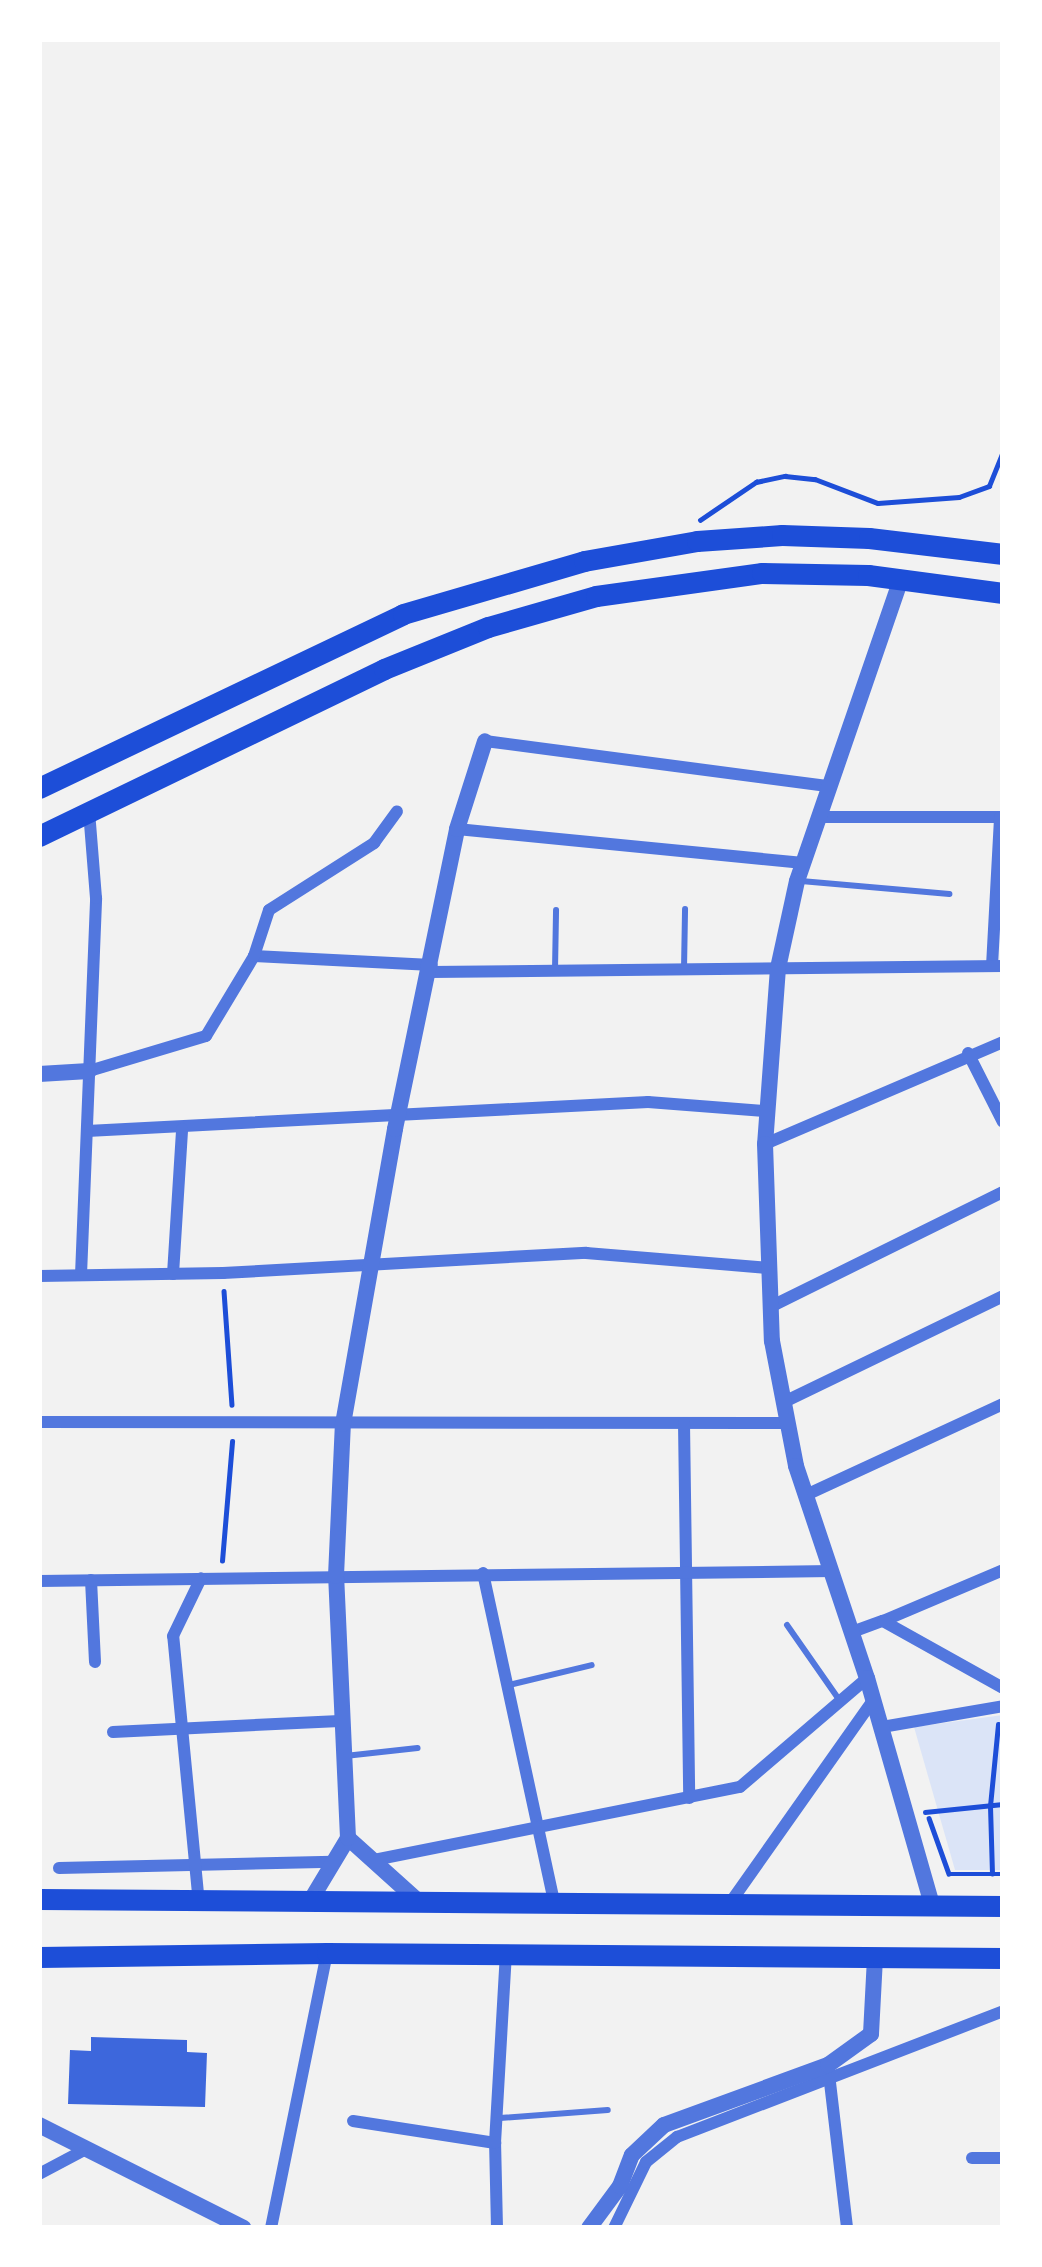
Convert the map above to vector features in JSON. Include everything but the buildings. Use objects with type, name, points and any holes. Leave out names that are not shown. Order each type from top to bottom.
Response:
[{"type":"main road","points":[[39,788],[403,614],[525,576],[674,544],[831,535],[1003,554]]},
{"type":"main road","points":[[39,836],[328,694],[521,616],[596,596],[722,577],[812,574],[902,579],[1003,593]]},
{"type":"main road","points":[[44,1896],[199,1904],[312,1898],[1003,1906]]},
{"type":"main road","points":[[39,1957],[327,1953],[1003,1958]]},
{"type":"street","points":[[902,579],[800,872],[778,968],[765,1144],[770,1307],[788,1423],[932,1905]]},
{"type":"street","points":[[312,1898],[348,1838],[336,1576],[343,1424],[398,1117],[458,830],[484,741],[829,786]]},
{"type":"street","points":[[81,1275],[96,898],[89,811]]},
{"type":"street","points":[[39,1075],[89,1071],[206,1036],[254,956],[269,910],[374,843],[397,811]]},
{"type":"street","points":[[254,956],[431,968],[555,970],[998,966],[1001,818],[818,817]]},
{"type":"street","points":[[458,830],[800,872]]},
{"type":"street","points":[[765,1144],[968,1053],[1003,1042]]},
{"type":"street","points":[[968,1053],[1003,1123]]},
{"type":"street","points":[[87,1131],[648,1102],[765,1112]]},
{"type":"street","points":[[173,1274],[182,1129]]},
{"type":"street","points":[[770,1307],[1003,1192]]},
{"type":"street","points":[[39,1276],[223,1273],[586,1253],[768,1268]]},
{"type":"street","points":[[784,1402],[1003,1297]]},
{"type":"street","points":[[806,1495],[1003,1404]]},
{"type":"street","points":[[39,1422],[788,1423]]},
{"type":"street","points":[[684,1423],[689,1798]]},
{"type":"street","points":[[39,1580],[686,1569],[832,1571]]},
{"type":"street","points":[[852,1632],[1003,1570]]},
{"type":"street","points":[[483,1573],[554,1901]]},
{"type":"street","points":[[199,1904],[173,1636],[201,1578]]},
{"type":"street","points":[[91,1580],[95,1662]]},
{"type":"street","points":[[883,1621],[1003,1688]]},
{"type":"street","points":[[374,1860],[740,1787],[867,1678]]},
{"type":"street","points":[[730,1903],[873,1700]]},
{"type":"street","points":[[882,1727],[1001,1706]]},
{"type":"street","points":[[113,1732],[340,1720]]},
{"type":"street","points":[[348,1838],[418,1900]]},
{"type":"street","points":[[59,1868],[333,1862]]},
{"type":"street","points":[[271,2228],[327,1953]]},
{"type":"street","points":[[497,2228],[495,2143],[506,1954]]},
{"type":"street","points":[[614,2228],[646,2162],[677,2137],[829,2073],[871,2034],[875,1958]]},
{"type":"street","points":[[589,2228],[620,2186],[632,2156],[664,2125],[1003,2011]]},
{"type":"street","points":[[829,2073],[848,2228]]},
{"type":"street","points":[[353,2121],[495,2143]]},
{"type":"street","points":[[39,2125],[234,2226]]},
{"type":"street","points":[[39,2174],[88,2148]]},
{"type":"street","points":[[972,2158],[1003,2158]]},
{"type":"lane","points":[[800,872],[950,894]]},
{"type":"lane","points":[[684,969],[686,909]]},
{"type":"lane","points":[[555,970],[556,910]]},
{"type":"lane","points":[[788,1625],[840,1701]]},
{"type":"lane","points":[[509,1685],[592,1665]]},
{"type":"lane","points":[[341,1756],[418,1748]]},
{"type":"lane","points":[[496,2118],[608,2110]]},
{"type":"path","points":[[674,544],[719,503],[756,482],[785,476],[815,479],[878,503],[909,504],[989,486],[1003,451]]},
{"type":"path","points":[[221,1578],[233,1424],[223,1273]]},
{"type":"path","points":[[992,1874],[990,1806],[1001,1706]]},
{"type":"path","points":[[907,1814],[1003,1804]]},
{"type":"path","points":[[927,1812],[949,1874],[1003,1874]]},
{"type":"shaded area","points":[[1003,1715],[1003,1870],[955,1870],[914,1727]]}]
